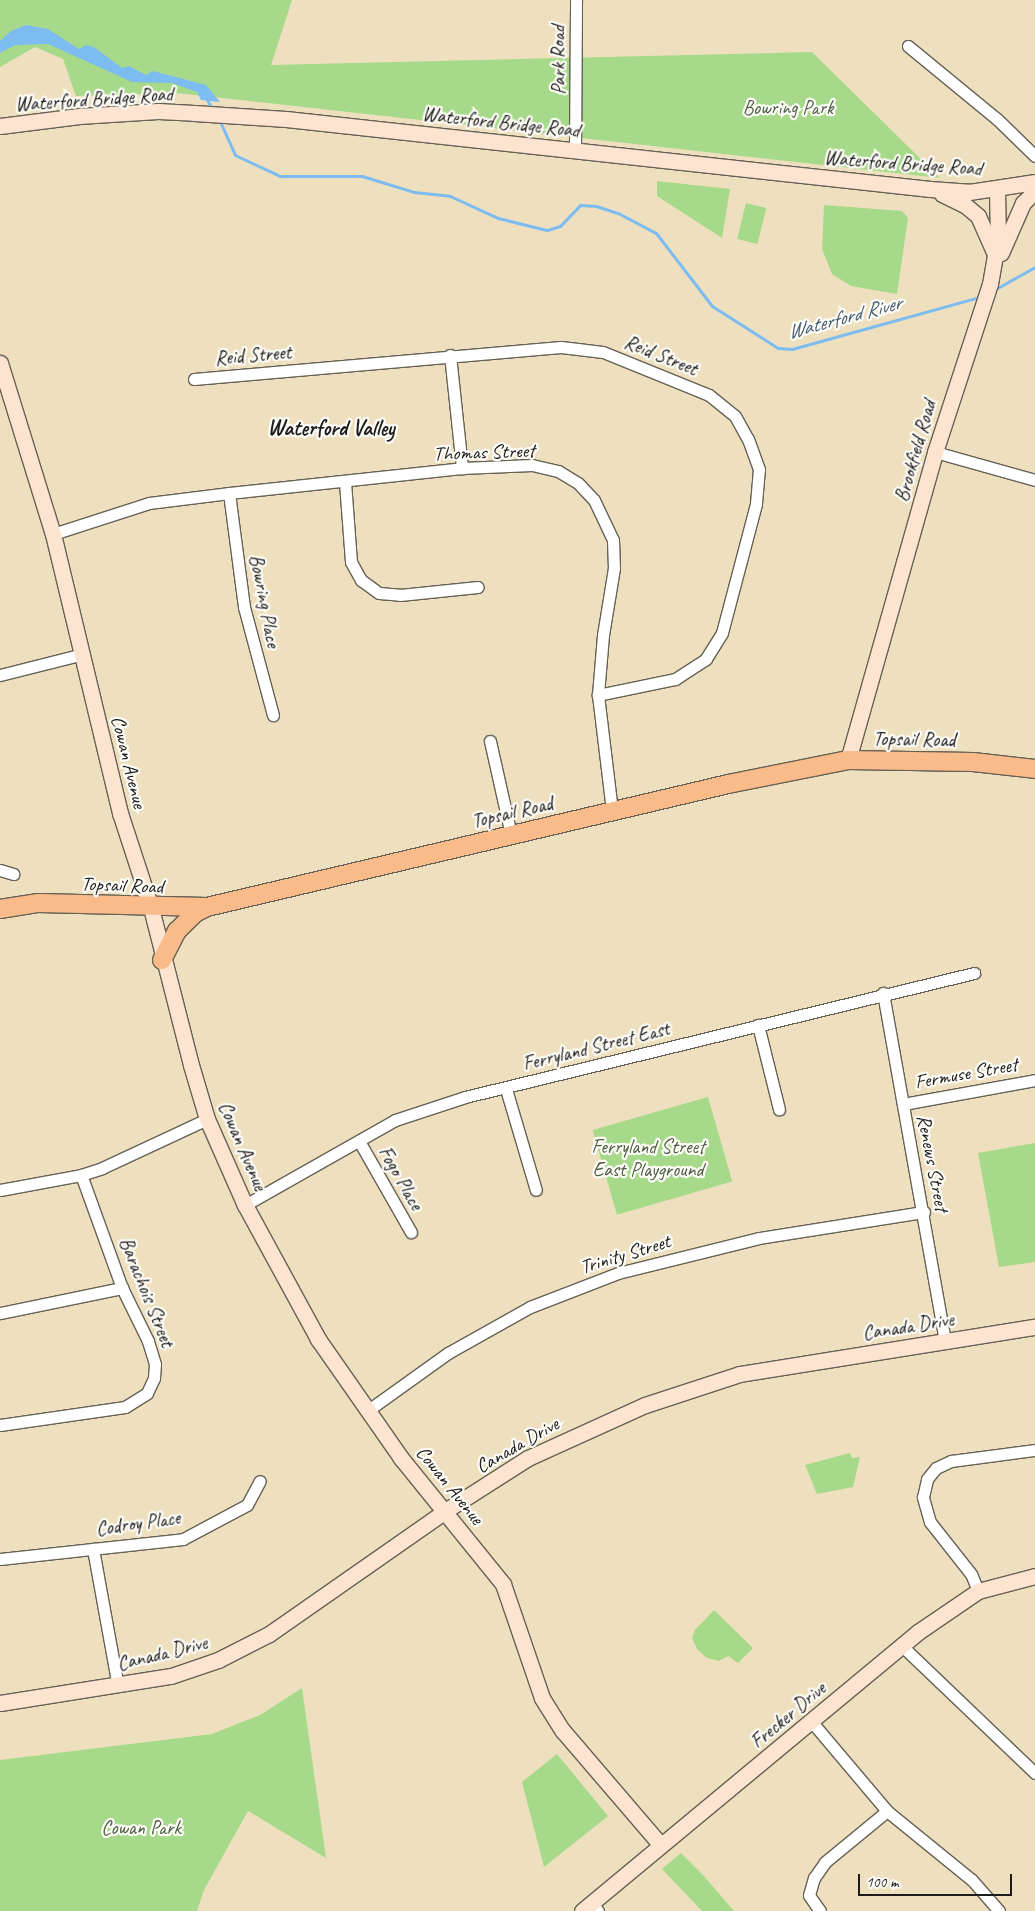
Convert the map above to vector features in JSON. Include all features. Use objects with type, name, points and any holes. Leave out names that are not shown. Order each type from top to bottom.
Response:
[{"type":"main road","name":"Topsail Road","points":[[0,909],[39,903],[151,908],[207,907],[612,811],[848,760],[973,762],[1035,769]]},
{"type":"main road","points":[[162,960],[187,919],[207,907]]},
{"type":"street","name":"Park Road","points":[[575,150],[576,0]]},
{"type":"street","points":[[908,46],[997,119],[1035,156]]},
{"type":"street","name":"Waterford Bridge Road","points":[[0,126],[79,116],[158,112],[194,113],[243,118],[286,119],[930,189],[969,192],[997,189]]},
{"type":"street","points":[[997,189],[1035,182]]},
{"type":"street","points":[[930,189],[965,205],[978,216],[989,236],[995,263]]},
{"type":"street","name":"Brookfield Road","points":[[848,760],[935,452],[990,284],[995,263],[999,229],[997,189]]},
{"type":"street","points":[[995,263],[1023,203],[1035,191]]},
{"type":"street","name":"Reid Street","points":[[194,379],[450,355],[561,347],[603,352],[710,396],[735,416],[748,439],[759,469],[756,504],[722,633],[706,659],[675,679],[598,694]]},
{"type":"street","points":[[450,355],[462,468]]},
{"type":"street","name":"Cowan Avenue","points":[[0,363],[53,534],[120,813],[151,908],[162,960],[207,1119],[245,1205],[318,1339],[367,1411],[503,1584],[542,1698],[563,1731],[660,1844]]},
{"type":"street","points":[[935,452],[1035,480]]},
{"type":"street","name":"Thomas Street","points":[[53,534],[149,503],[229,493],[462,468],[532,465],[558,471],[578,483],[594,500],[613,540],[614,568],[603,635],[598,694],[600,737],[612,811]]},
{"type":"street","points":[[345,482],[351,562],[361,580],[380,593],[400,595],[478,587]]},
{"type":"street","name":"Bowring Place","points":[[229,493],[244,607],[273,715]]},
{"type":"street","points":[[0,675],[83,654]]},
{"type":"street","points":[[490,741],[511,835]]},
{"type":"street","points":[[0,870],[13,874]]},
{"type":"street","name":"Ferryland Street East","points":[[245,1205],[395,1120],[465,1097],[506,1089],[883,993],[974,973]]},
{"type":"street","name":"Renews Street","points":[[883,993],[924,1212],[945,1340]]},
{"type":"street","points":[[758,1025],[779,1109]]},
{"type":"street","name":"Fermuse Street","points":[[903,1104],[1035,1080]]},
{"type":"street","points":[[506,1089],[536,1190]]},
{"type":"street","points":[[0,1190],[81,1175],[207,1119]]},
{"type":"street","name":"Fogo Place","points":[[359,1141],[411,1232]]},
{"type":"street","name":"Barachois Street","points":[[0,1425],[125,1407],[146,1393],[154,1378],[155,1364],[148,1341],[122,1288],[81,1175]]},
{"type":"street","name":"Trinity Street","points":[[367,1411],[448,1353],[530,1307],[618,1273],[759,1238],[924,1212]]},
{"type":"street","points":[[0,1313],[122,1288]]},
{"type":"street","name":"Canada Drive","points":[[0,1703],[118,1686],[171,1676],[218,1660],[269,1634],[445,1511],[549,1446],[617,1415],[740,1374],[1035,1327]]},
{"type":"street","points":[[978,1591],[971,1574],[930,1522],[923,1497],[927,1479],[936,1468],[952,1461],[1035,1450]]},
{"type":"street","name":"Codroy Place","points":[[0,1559],[183,1539],[247,1505],[260,1481]]},
{"type":"street","points":[[93,1548],[118,1686]]},
{"type":"street","name":"Frecker Drive","points":[[591,1908],[660,1844],[812,1722],[902,1646],[978,1591],[1035,1576]]},
{"type":"street","points":[[902,1646],[1035,1773]]},
{"type":"street","points":[[812,1722],[887,1811],[972,1880],[999,1911]]},
{"type":"street","points":[[820,1911],[809,1895],[814,1878],[824,1862],[887,1811]]},
{"type":"green space","name":"Bowring Park","points":[[0,0],[292,0],[271,65],[812,52],[940,178],[177,93],[76,96],[63,59],[35,47],[0,67]]},
{"type":"green space","points":[[657,181],[730,189],[722,238],[657,196]]},
{"type":"green space","points":[[746,203],[766,208],[757,244],[737,239]]},
{"type":"green space","points":[[824,205],[902,211],[908,218],[897,294],[851,286],[832,274],[822,249]]},
{"type":"green space","name":"Ferryland Street East Playground","points":[[708,1097],[732,1182],[617,1215],[593,1130]]},
{"type":"green space","points":[[1035,1143],[1035,1262],[999,1267],[978,1153]]},
{"type":"green space","points":[[850,1453],[852,1458],[860,1457],[853,1487],[817,1494],[805,1465]]},
{"type":"green space","points":[[714,1610],[753,1648],[738,1663],[728,1656],[719,1661],[707,1658],[697,1649],[692,1638],[695,1630]]},
{"type":"green space","name":"Cowan Park","points":[[302,1688],[326,1858],[248,1811],[204,1890],[197,1911],[0,1911],[0,1760],[212,1734],[260,1715]]},
{"type":"green space","points":[[557,1754],[608,1816],[544,1867],[522,1782]]},
{"type":"green space","points":[[681,1853],[734,1911],[702,1911],[662,1869]]},
{"type":"water","points":[[26,25],[48,29],[79,49],[86,45],[94,47],[122,68],[129,66],[146,75],[153,71],[206,85],[220,102],[201,100],[197,92],[172,83],[132,82],[48,44],[15,45],[0,53],[0,41],[11,31]]},
{"type":"waterway","name":"Waterford River","points":[[206,98],[213,110]]},
{"type":"waterway","name":"Waterford River","points":[[219,119],[235,155],[280,176],[362,176],[414,192],[450,196],[498,218],[547,230],[560,226],[580,205],[596,206],[618,213],[656,233],[712,306],[778,348],[792,349],[980,297]]},
{"type":"waterway","name":"Waterford River","points":[[992,291],[1035,267]]},
{"type":"district","name":"Waterford Valley","points":[[331,429]]}]
